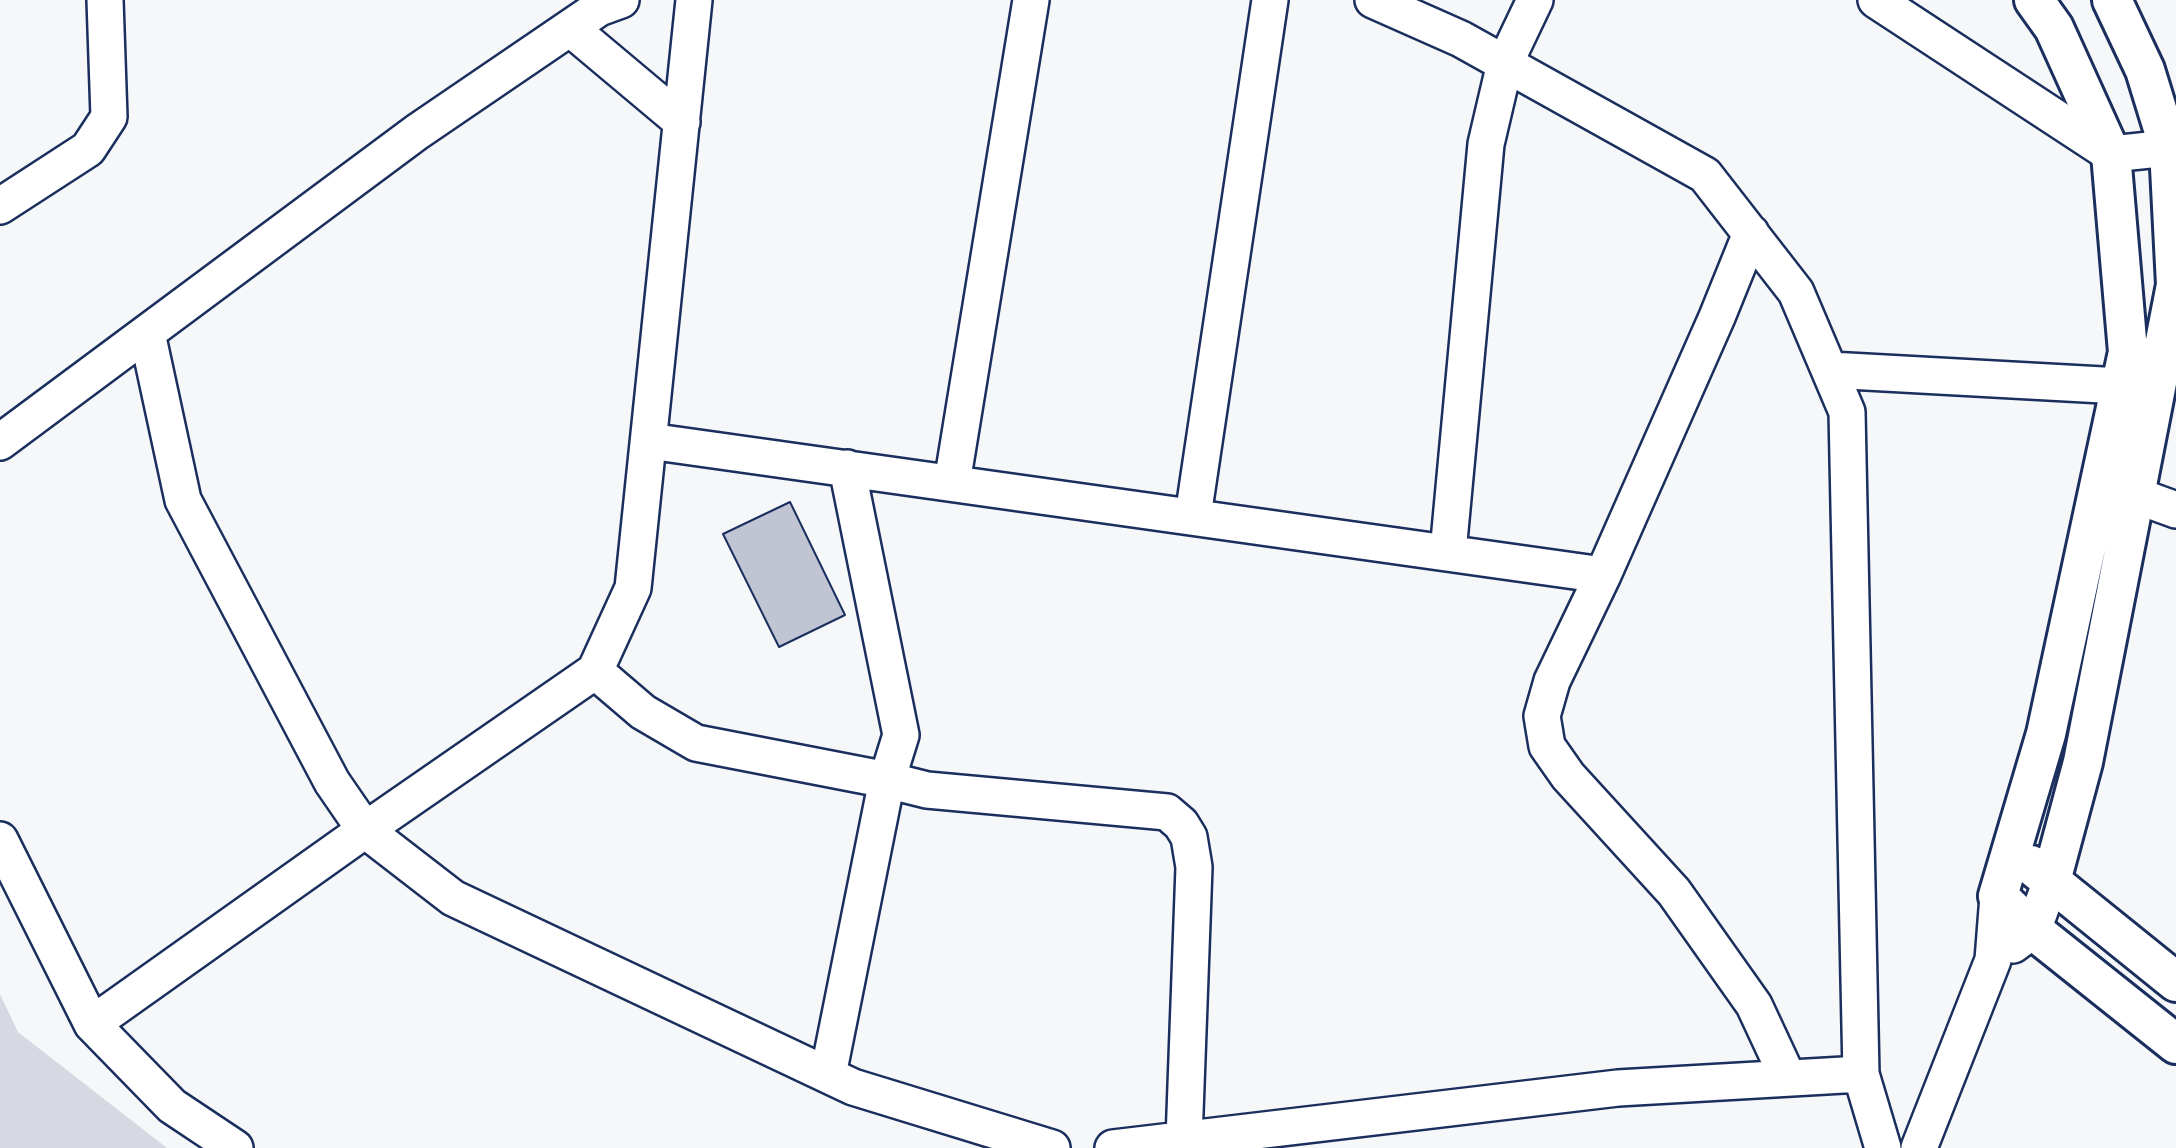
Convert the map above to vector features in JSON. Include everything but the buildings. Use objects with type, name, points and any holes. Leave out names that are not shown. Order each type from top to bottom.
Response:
[{"type":"main road","points":[[2035,0],[2054,28],[2111,154],[2128,352],[2046,734],[1998,896],[2033,930],[2176,1044]]},
{"type":"main road","points":[[2052,881],[2083,762],[2176,285],[2169,148],[2145,70],[2112,0]]},
{"type":"main road","points":[[2013,851],[2176,982]]},
{"type":"street","points":[[0,206],[88,149],[109,117],[105,0]]},
{"type":"street","points":[[0,442],[417,132],[599,8],[621,0]]},
{"type":"street","points":[[92,1024],[595,671],[633,588],[694,0]]},
{"type":"street","points":[[952,483],[1031,0]]},
{"type":"street","points":[[1193,516],[1270,0]]},
{"type":"street","points":[[1373,0],[1461,39],[1705,175],[1796,292],[1847,412],[1861,1074],[1883,1148]]},
{"type":"street","points":[[1448,552],[1486,144],[1505,63],[1535,0]]},
{"type":"street","points":[[1877,0],[2111,154],[2169,148]]},
{"type":"street","points":[[569,28],[682,122]]},
{"type":"street","points":[[1751,233],[1717,317],[1603,575],[1552,681],[1542,716],[1547,746],[1568,776],[1674,892],[1755,1005],[1788,1078]]},
{"type":"street","points":[[147,333],[183,500],[332,782],[365,830],[453,898],[853,1087],[1044,1147]]},
{"type":"street","points":[[1830,370],[2121,386]]},
{"type":"street","points":[[649,441],[1603,575]]},
{"type":"street","points":[[828,1075],[887,780],[901,735],[847,468]]},
{"type":"street","points":[[2102,473],[2135,495],[2176,510]]},
{"type":"street","points":[[595,671],[643,712],[696,743],[927,790],[1167,813],[1181,824],[1189,837],[1194,867],[1184,1140]]},
{"type":"street","points":[[0,840],[92,1024],[172,1106],[235,1148]]},
{"type":"street","points":[[1993,960],[2033,930],[2052,881]]},
{"type":"street","points":[[1919,1148],[1993,960],[1998,896]]},
{"type":"street","points":[[1113,1148],[1618,1088],[1861,1074]]},
{"type":"shaded area","points":[[0,994],[18,1032],[167,1148],[0,1148]]}]
